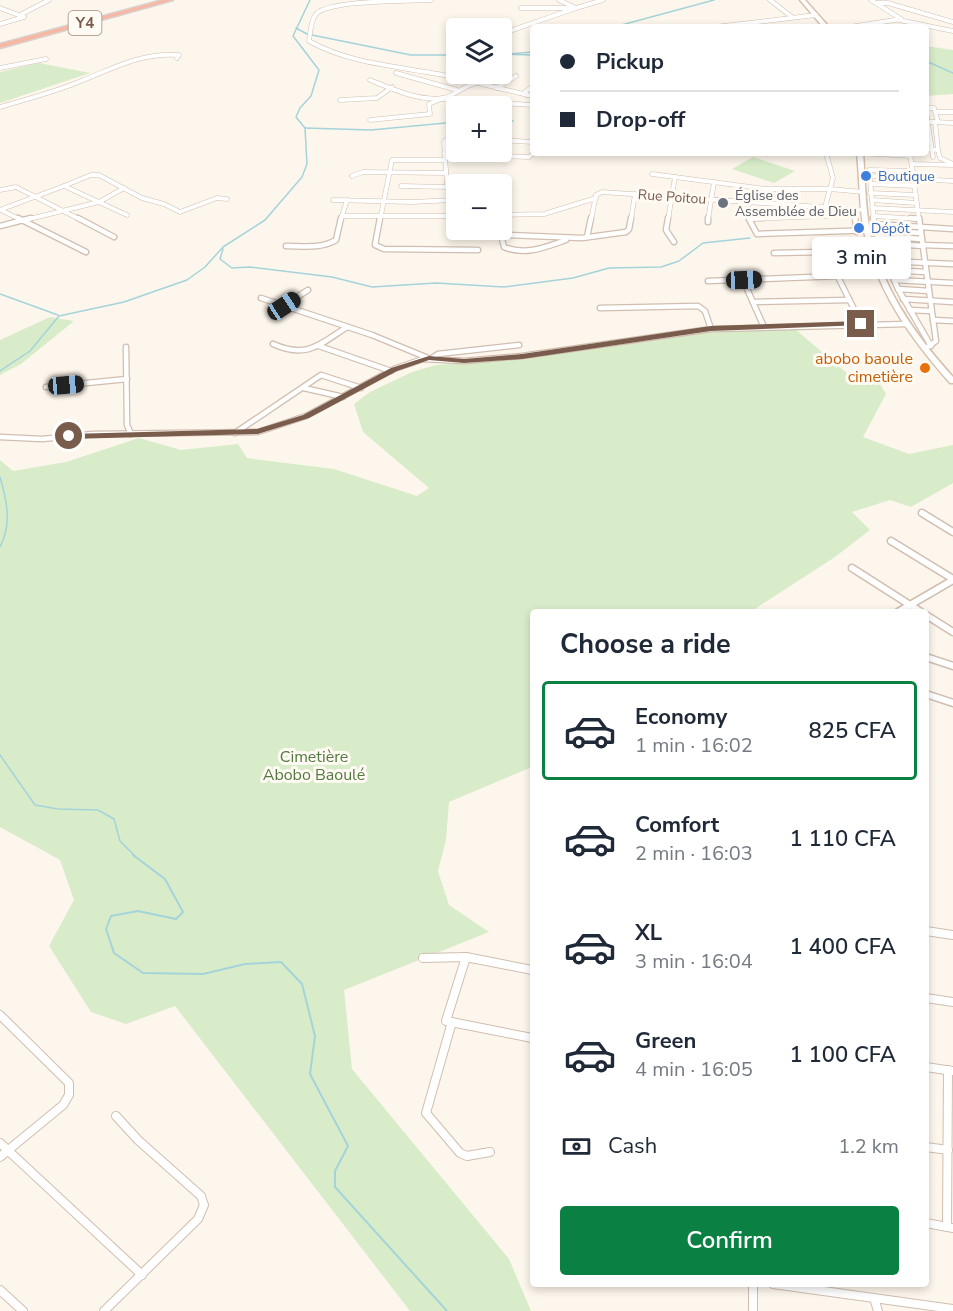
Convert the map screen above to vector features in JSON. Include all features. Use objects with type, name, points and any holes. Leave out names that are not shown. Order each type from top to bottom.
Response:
[{"type":"highway","name":"Y4","points":[[0,44],[153,0]]},
{"type":"highway","name":"Y4","points":[[0,44],[170,0]]},
{"type":"main road","points":[[802,0],[824,24]]},
{"type":"main road","points":[[860,156],[863,192],[868,209],[867,231],[881,275],[907,324],[928,347],[953,381]]},
{"type":"street","points":[[20,15],[50,0]]},
{"type":"street","points":[[431,0],[360,3],[321,11],[314,18],[309,41],[355,58],[446,76]]},
{"type":"street","points":[[559,0],[576,8]]},
{"type":"street","points":[[584,0],[592,4]]},
{"type":"street","points":[[512,30],[603,0]]},
{"type":"street","points":[[770,0],[792,17]]},
{"type":"street","points":[[871,0],[899,19],[920,24]]},
{"type":"street","points":[[876,3],[886,2],[953,22]]},
{"type":"street","points":[[0,8],[24,17],[0,24]]},
{"type":"street","points":[[521,8],[576,8]]},
{"type":"street","points":[[868,24],[899,19],[913,11]]},
{"type":"street","points":[[736,24],[816,15]]},
{"type":"street","points":[[929,26],[953,32]]},
{"type":"street","points":[[0,107],[152,53],[179,55],[177,58]]},
{"type":"street","points":[[0,68],[46,59]]},
{"type":"street","points":[[396,74],[457,90]]},
{"type":"street","points":[[497,88],[516,76]]},
{"type":"street","points":[[370,80],[441,99],[530,105]]},
{"type":"street","points":[[370,120],[430,114],[429,104],[475,84]]},
{"type":"street","points":[[482,84],[530,96]]},
{"type":"street","points":[[340,100],[377,98],[392,87]]},
{"type":"street","points":[[527,95],[525,92],[530,88]]},
{"type":"street","points":[[929,109],[934,108],[937,112],[953,112]]},
{"type":"street","points":[[937,112],[940,158],[953,165]]},
{"type":"street","points":[[929,122],[953,123]]},
{"type":"street","points":[[514,130],[514,140],[530,142]]},
{"type":"street","points":[[352,176],[363,171],[446,172],[444,140],[446,140]]},
{"type":"street","points":[[929,150],[938,150]]},
{"type":"street","points":[[929,151],[933,157]]},
{"type":"street","points":[[478,250],[378,247],[375,245],[393,159],[444,157],[471,153],[530,156]]},
{"type":"street","points":[[825,207],[834,178],[827,156]]},
{"type":"street","points":[[892,156],[894,170]]},
{"type":"street","points":[[910,156],[922,238],[925,263],[927,281],[929,291],[931,311],[936,342],[928,347],[889,270],[888,260],[925,263],[953,264]]},
{"type":"street","points":[[912,164],[953,165]]},
{"type":"street","points":[[913,171],[870,169],[872,200],[868,209],[873,216],[880,243],[922,238],[953,229]]},
{"type":"street","points":[[652,174],[790,189],[830,189],[916,195]]},
{"type":"street","points":[[0,210],[96,175],[142,198],[164,204],[180,212],[218,198],[227,199]]},
{"type":"street","points":[[869,176],[953,181]]},
{"type":"street","points":[[674,242],[666,230],[675,177]]},
{"type":"street","points":[[708,222],[714,182]]},
{"type":"street","points":[[871,184],[915,186]]},
{"type":"street","points":[[64,186],[127,215]]},
{"type":"street","points":[[401,186],[446,187]]},
{"type":"street","points":[[0,190],[16,187],[114,237]]},
{"type":"street","points":[[0,226],[99,202],[124,188]]},
{"type":"street","points":[[786,204],[790,189]]},
{"type":"street","name":"Rue Poitou","points":[[512,215],[544,214],[596,198],[602,192],[825,207],[953,212]]},
{"type":"street","points":[[512,235],[572,238],[626,232],[629,229],[635,194]]},
{"type":"street","points":[[587,237],[596,198]]},
{"type":"street","points":[[333,200],[446,202]]},
{"type":"street","points":[[286,246],[323,246],[333,243],[336,240],[347,200]]},
{"type":"street","points":[[872,200],[917,203]]},
{"type":"street","points":[[748,202],[749,219],[757,234],[867,231],[922,238]]},
{"type":"street","points":[[0,210],[86,252]]},
{"type":"street","points":[[749,219],[853,215],[857,232]]},
{"type":"street","points":[[342,216],[446,216]]},
{"type":"street","points":[[873,216],[919,219]]},
{"type":"street","points":[[874,225],[953,246]]},
{"type":"street","points":[[502,240],[504,247],[517,252],[546,248],[572,238]]},
{"type":"street","points":[[825,251],[861,324]]},
{"type":"street","points":[[774,253],[872,251]]},
{"type":"street","points":[[889,270],[926,272]]},
{"type":"street","points":[[708,281],[838,276]]},
{"type":"street","points":[[744,280],[764,327]]},
{"type":"street","points":[[894,280],[953,283]]},
{"type":"street","points":[[898,289],[929,291]]},
{"type":"street","points":[[284,306],[308,290]]},
{"type":"street","points":[[261,298],[430,358],[464,361],[522,356],[711,329],[907,324]]},
{"type":"street","points":[[903,299],[953,302]]},
{"type":"street","points":[[753,302],[849,300]]},
{"type":"street","points":[[600,308],[698,306],[705,311],[711,329]]},
{"type":"street","points":[[910,309],[931,311]]},
{"type":"street","points":[[933,320],[953,321]]},
{"type":"street","points":[[273,344],[295,352],[313,350],[347,327]]},
{"type":"street","points":[[0,437],[42,439],[93,434],[234,433],[269,429],[306,417],[391,371],[438,354],[519,345]]},
{"type":"street","points":[[319,346],[391,371]]},
{"type":"street","points":[[126,347],[127,425],[131,434]]},
{"type":"street","points":[[234,433],[321,375],[361,387]]},
{"type":"street","points":[[46,387],[127,379]]},
{"type":"street","points":[[304,388],[343,397]]},
{"type":"street","points":[[922,513],[953,532]]},
{"type":"street","points":[[891,541],[953,580],[903,609]]},
{"type":"street","points":[[852,568],[916,609]]},
{"type":"street","points":[[929,617],[953,632]]},
{"type":"street","points":[[929,658],[953,666]]},
{"type":"street","points":[[929,695],[953,703]]},
{"type":"street","points":[[929,931],[953,935]]},
{"type":"street","points":[[466,957],[446,1021],[530,1038]]},
{"type":"street","points":[[423,958],[466,957],[530,970]]},
{"type":"street","points":[[929,998],[953,1002]]},
{"type":"street","points":[[0,1015],[69,1083],[70,1091],[63,1105],[0,1157]]},
{"type":"street","points":[[452,1022],[426,1113],[460,1153],[467,1156],[490,1152]]},
{"type":"street","points":[[929,1067],[951,1071],[948,1150],[950,1228],[929,1224]]},
{"type":"street","points":[[104,1311],[198,1219],[203,1212],[204,1202],[201,1196],[138,1140],[116,1116]]},
{"type":"street","points":[[0,1143],[142,1275]]},
{"type":"street","points":[[929,1147],[948,1150]]},
{"type":"street","points":[[753,1287],[753,1311]]},
{"type":"street","points":[[795,1287],[953,1309]]},
{"type":"street","points":[[0,1290],[23,1311]]},
{"type":"street","points":[[874,1298],[878,1311]]},
{"type":"green space","points":[[929,46],[953,50],[953,94],[929,96]]},
{"type":"green space","points":[[39,63],[90,73],[0,103],[0,72]]},
{"type":"green space","points":[[753,157],[795,171],[774,183],[732,169]]},
{"type":"green space","points":[[50,317],[74,321],[21,364],[0,375],[0,340]]},
{"type":"green space","name":"Cimetière Abobo Baoulé","points":[[741,329],[795,329],[856,381],[875,376],[886,394],[863,437],[909,454],[953,445],[953,483],[911,507],[890,500],[852,512],[870,530],[835,557],[755,609],[530,609],[530,768],[449,802],[446,840],[438,871],[449,905],[489,932],[344,990],[352,1069],[509,1259],[531,1311],[410,1311],[175,1006],[126,1024],[91,1012],[49,946],[74,900],[60,860],[0,827],[0,460],[13,471],[66,462],[139,438],[181,450],[238,444],[247,458],[334,469],[417,496],[429,488],[363,432],[354,404],[370,392],[412,372],[436,365],[515,360],[656,336]]},
{"type":"waterway","points":[[297,28],[310,0]]},
{"type":"waterway","points":[[625,24],[714,0]]},
{"type":"waterway","points":[[297,28],[307,34]]},
{"type":"waterway","points":[[297,28],[293,36],[319,70],[311,96],[300,108],[296,117],[305,128]]},
{"type":"waterway","points":[[312,35],[411,55],[446,55]]},
{"type":"waterway","points":[[512,54],[530,52]]},
{"type":"waterway","points":[[512,54],[530,55]]},
{"type":"waterway","points":[[929,62],[953,73]]},
{"type":"waterway","points":[[305,128],[371,130],[446,123]]},
{"type":"waterway","points":[[0,371],[30,351],[59,316],[124,302],[187,280],[205,267],[223,247],[265,220],[302,177],[307,164],[305,128]]},
{"type":"waterway","points":[[223,249],[220,259],[232,268],[249,267],[332,277],[372,287],[436,283],[504,287],[573,278],[609,268],[661,267],[679,261],[703,243],[750,238]]},
{"type":"waterway","points":[[0,294],[58,315]]},
{"type":"waterway","points":[[0,477],[7,512],[6,530],[0,547]]},
{"type":"waterway","points":[[0,755],[35,805],[58,809],[98,810],[114,819],[120,841],[135,856]]},
{"type":"waterway","points":[[133,855],[165,879],[183,912],[176,919],[138,911],[111,916],[106,929],[114,953],[143,973],[203,974],[245,964],[281,962],[302,984],[315,1036],[310,1074],[348,1146],[335,1171],[335,1187],[447,1311]]},
{"type":"place","name":"Boutique","points":[[866,176]]},
{"type":"place","name":"Église des Assemblée de Dieu","points":[[723,203]]},
{"type":"place","name":"Dépôt","points":[[859,228]]},
{"type":"place","name":"abobo baoule cimetière","points":[[925,368]]},
{"type":"route","points":[[69,436],[258,432],[306,417],[394,369],[429,358],[476,361],[541,354],[582,346],[711,329],[861,324]]}]
